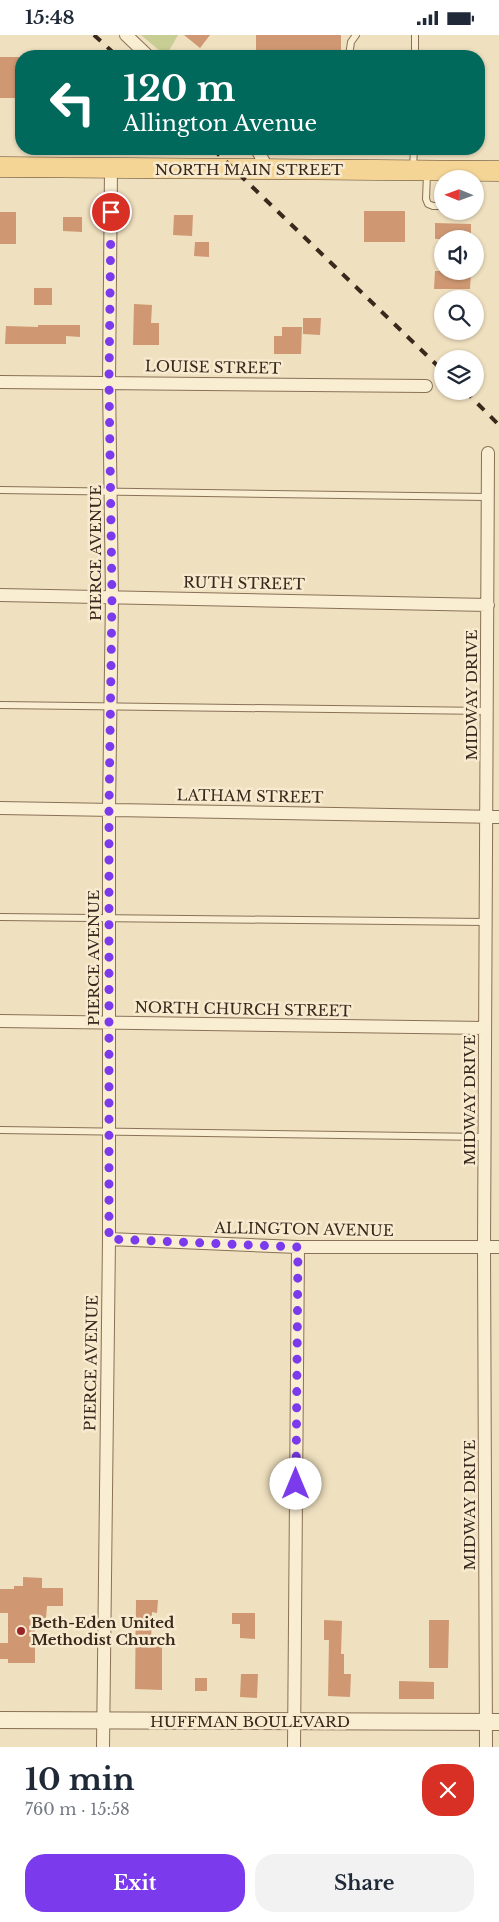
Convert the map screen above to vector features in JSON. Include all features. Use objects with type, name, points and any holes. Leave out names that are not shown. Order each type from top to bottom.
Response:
[{"type":"main road","name":"NORTH MAIN STREET","points":[[0,167],[111,169],[267,168],[434,171]]},
{"type":"main road","name":"NORTH MAIN STREET","points":[[484,173],[499,171]]},
{"type":"street","points":[[126,35],[142,50]]},
{"type":"street","points":[[260,155],[267,168]]},
{"type":"street","name":"PIERCE AVENUE","points":[[103,1747],[109,1239],[109,809],[112,597],[109,382],[111,169]]},
{"type":"street","name":"LOUISE STREET","points":[[0,382],[426,386]]},
{"type":"street","name":"MIDWAY DRIVE","points":[[486,1747],[492,1722],[484,1247],[486,921],[493,817],[488,711],[488,453]]},
{"type":"street","name":"RUTH STREET","points":[[0,595],[488,605]]},
{"type":"street","name":"LATHAM STREET","points":[[0,807],[493,817]]},
{"type":"street","name":"NORTH CHURCH STREET","points":[[0,1021],[485,1028]]},
{"type":"street","name":"ALLINGTON AVENUE","points":[[109,1239],[298,1247],[499,1247]]},
{"type":"street","points":[[294,1747],[298,1247]]},
{"type":"street","name":"HUFFMAN BOULEVARD","points":[[0,1720],[492,1722]]},
{"type":"lane","points":[[350,50],[351,42],[356,35]]},
{"type":"lane","points":[[415,35],[415,50]]},
{"type":"lane","points":[[416,155],[426,199],[428,204],[434,206]]},
{"type":"lane","points":[[0,490],[488,497]]},
{"type":"lane","points":[[0,705],[488,711]]},
{"type":"lane","points":[[0,917],[486,921]]},
{"type":"lane","points":[[0,1130],[485,1137]]},
{"type":"green space","points":[[141,35],[178,35],[169,50],[159,50]]},
{"type":"building","points":[[184,35],[210,35],[200,48]]},
{"type":"building","points":[[256,35],[341,35],[341,50],[256,50]]},
{"type":"building","points":[[0,57],[15,57],[15,98],[0,98]]},
{"type":"building","points":[[364,211],[405,211],[405,242],[364,242]]},
{"type":"building","points":[[0,212],[16,212],[16,244],[0,244]]},
{"type":"building","points":[[174,215],[193,215],[192,236],[173,235]]},
{"type":"building","points":[[63,217],[82,217],[82,232],[63,231]]},
{"type":"building","points":[[435,223],[471,224],[471,230],[435,230]]},
{"type":"building","points":[[195,242],[209,242],[209,257],[194,256]]},
{"type":"building","points":[[434,280],[470,280],[470,289],[434,289]]},
{"type":"building","points":[[34,288],[52,288],[52,305],[34,305]]},
{"type":"building","points":[[134,304],[152,305],[151,323],[159,323],[159,345],[133,345]]},
{"type":"building","points":[[303,318],[321,318],[320,335],[303,334]]},
{"type":"building","points":[[38,325],[80,325],[80,337],[66,336],[66,344],[5,344],[6,326],[38,327]]},
{"type":"building","points":[[282,327],[302,327],[301,354],[274,354],[274,336],[282,336]]},
{"type":"building","name":"Beth-Eden United Methodist Church","points":[[23,1577],[42,1578],[42,1588],[63,1588],[63,1606],[47,1606],[46,1618],[35,1618],[35,1663],[8,1663],[8,1659],[0,1659],[0,1643],[8,1643],[8,1613],[0,1613],[0,1589],[14,1589],[14,1586],[23,1586]]},
{"type":"building","points":[[136,1600],[158,1600],[157,1613],[152,1612],[151,1644],[162,1644],[162,1690],[135,1689]]},
{"type":"building","points":[[232,1613],[255,1613],[255,1639],[240,1638],[240,1624],[232,1624]]},
{"type":"building","points":[[324,1620],[342,1621],[341,1654],[344,1654],[344,1674],[351,1674],[350,1697],[328,1696],[329,1640],[324,1640]]},
{"type":"building","points":[[429,1620],[449,1620],[448,1668],[429,1668]]},
{"type":"building","points":[[241,1674],[258,1674],[257,1698],[240,1697]]},
{"type":"building","points":[[195,1678],[207,1678],[207,1691],[195,1691]]},
{"type":"building","points":[[399,1681],[434,1682],[434,1699],[399,1699]]},
{"type":"railway","points":[[94,35],[110,50]]},
{"type":"railway","points":[[219,155],[434,362]]},
{"type":"railway","points":[[474,400],[499,425]]},
{"type":"place","name":"Beth-Eden United Methodist Church","points":[[21,1631]]},
{"type":"route","points":[[111,212],[109,382],[112,597],[109,809],[109,1239],[298,1247],[296,1484]]}]
